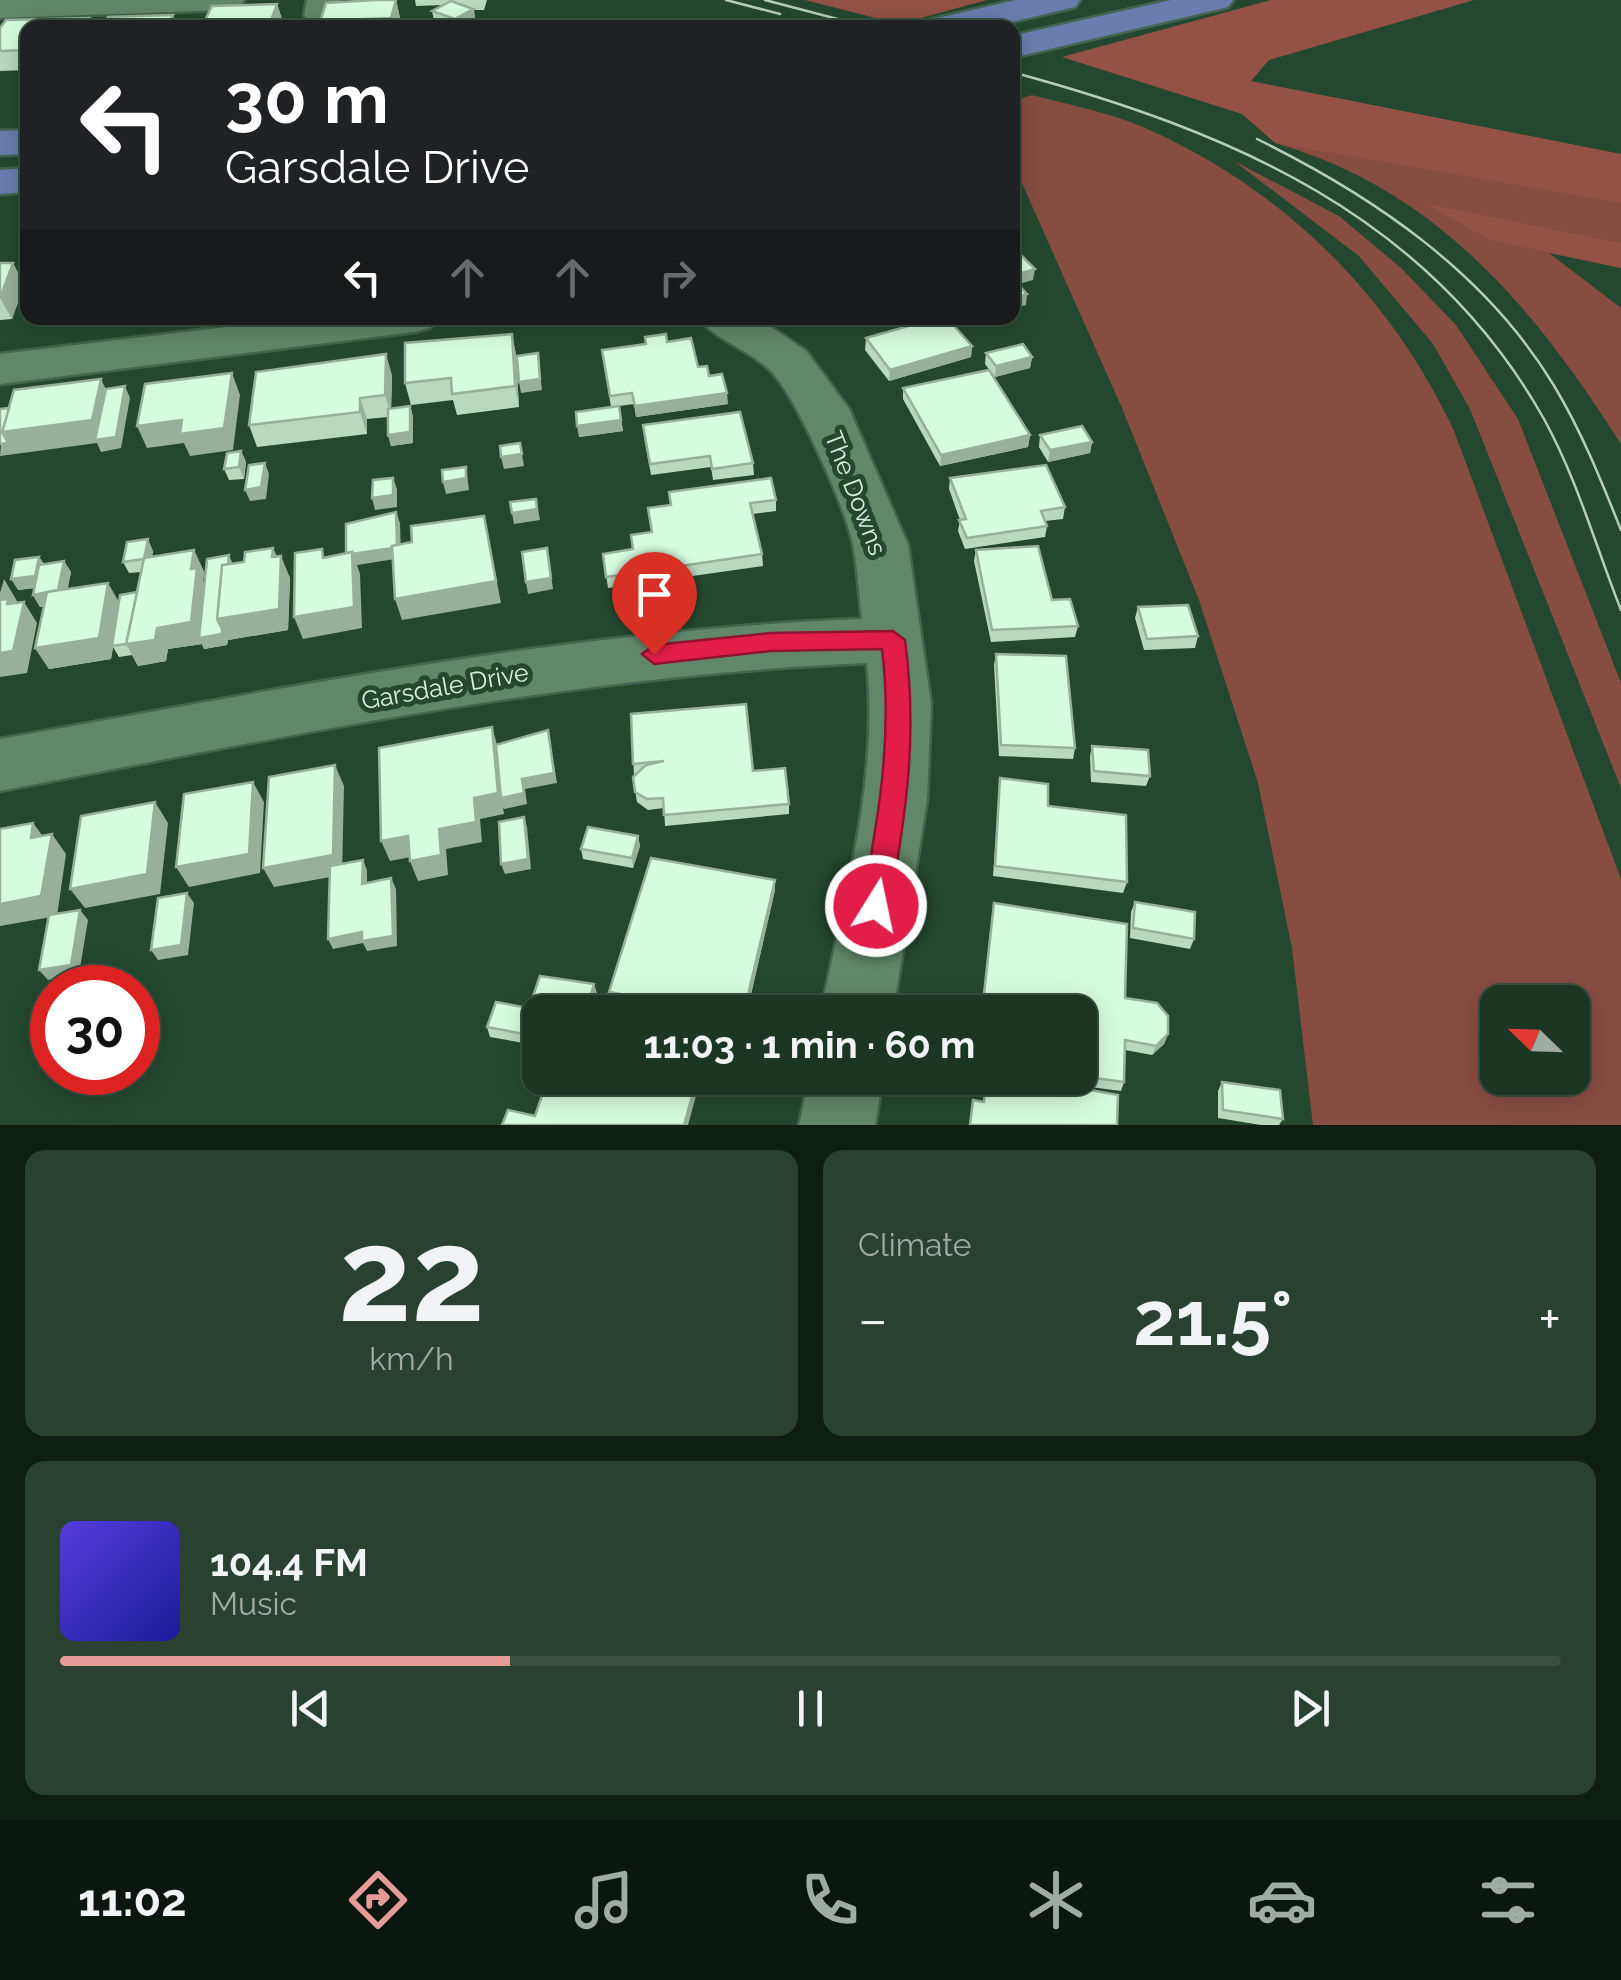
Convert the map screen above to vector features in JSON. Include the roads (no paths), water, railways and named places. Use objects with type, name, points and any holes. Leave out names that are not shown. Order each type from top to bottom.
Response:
[{"type":"highway","points":[[973,20],[1064,0]]},
{"type":"highway","points":[[1020,45],[1216,0]]},
{"type":"street","points":[[0,8],[227,0]]},
{"type":"street","points":[[0,369],[357,325]]},
{"type":"street","name":"The Downs","points":[[737,325],[760,336],[789,362],[824,410],[881,545],[902,704],[894,800],[860,995]]},
{"type":"street","name":"Garsdale Drive","points":[[0,765],[576,662],[771,642],[893,640]]},
{"type":"street","points":[[837,1125],[843,1095]]},
{"type":"tram line","points":[[726,0],[780,14]]},
{"type":"tram line","points":[[765,0],[841,20]]},
{"type":"tram line","points":[[1020,74],[1170,122],[1245,154],[1316,191],[1382,235],[1443,287],[1497,348],[1544,419],[1576,489],[1621,610]]},
{"type":"tram line","points":[[1257,139],[1384,212],[1460,272],[1494,306],[1526,344],[1563,401],[1621,530]]}]
